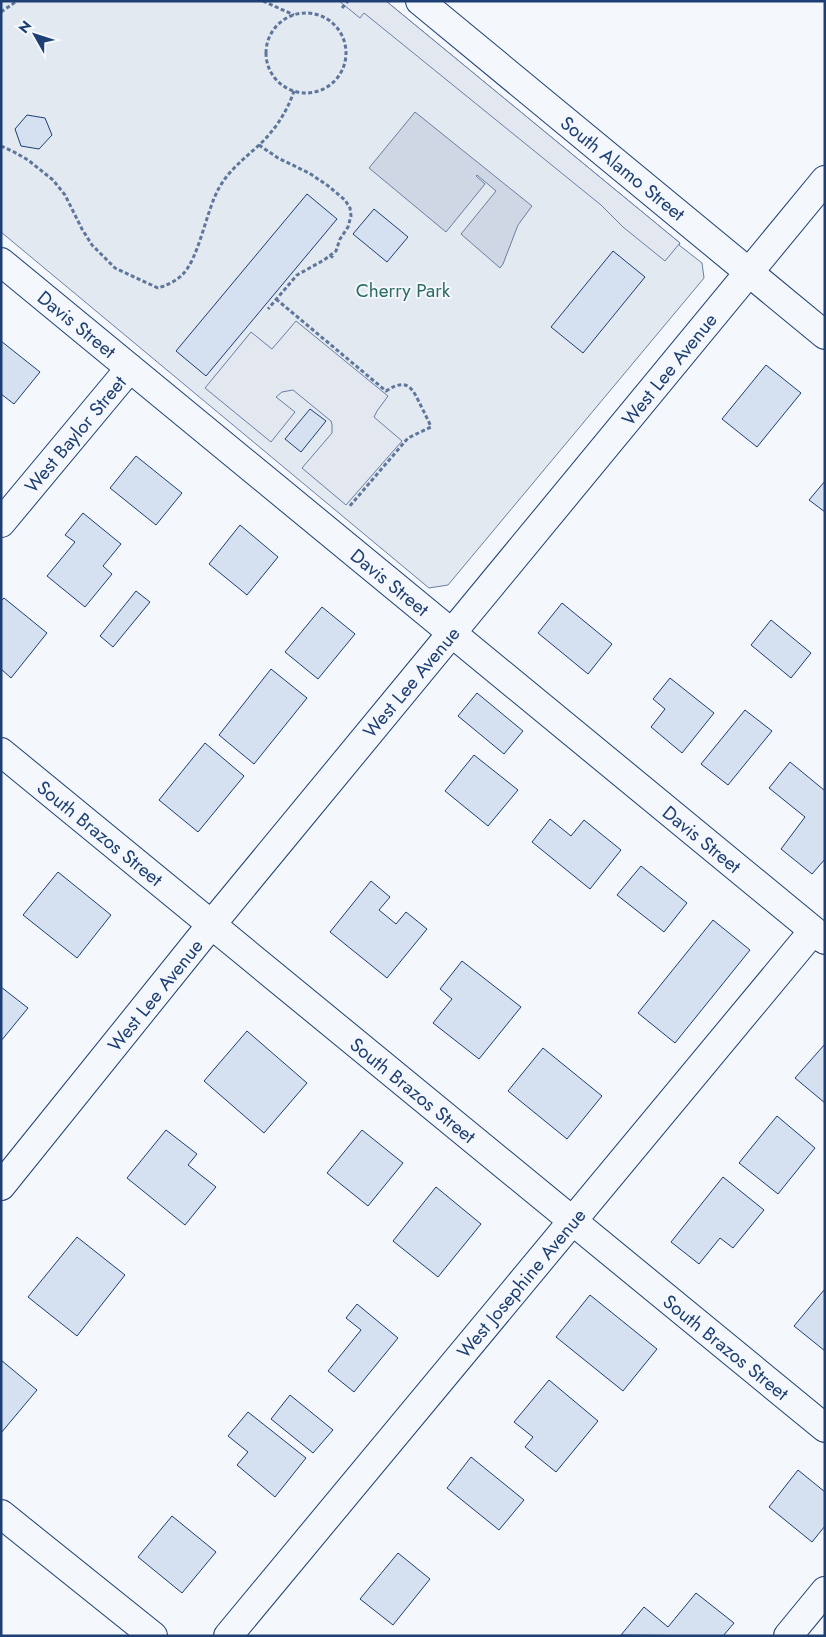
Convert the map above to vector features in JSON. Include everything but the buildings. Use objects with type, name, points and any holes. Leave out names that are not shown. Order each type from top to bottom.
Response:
[{"type":"street","name":"South Alamo Street","points":[[420,1],[825,335]]},
{"type":"street","name":"West Lee Avenue","points":[[1,1186],[211,925],[825,180]]},
{"type":"street","name":"Davis Street","points":[[1,262],[819,936]]},
{"type":"street","name":"West Baylor Street","points":[[1,523],[130,368]]},
{"type":"street","name":"South Brazos Street","points":[[1,752],[825,1428]]},
{"type":"street","name":"West Josephine Avenue","points":[[228,1636],[572,1221],[819,936]]},
{"type":"street","points":[[1,1514],[153,1636]]},
{"type":"street","points":[[788,1636],[825,1592]]},
{"type":"path","points":[[1,12],[17,1]]},
{"type":"path","points":[[264,1],[295,15]]},
{"type":"path","points":[[342,8],[348,1]]},
{"type":"path","points":[[299,13],[312,13],[325,17],[336,26],[343,37],[347,51],[339,76],[330,85],[319,91],[306,93],[294,91],[281,85],[272,75],[267,64],[268,38],[276,26],[286,18],[299,13]]},
{"type":"path","points":[[1,146],[28,160],[53,180],[65,195],[92,245],[115,268],[158,288],[182,275],[191,264],[207,215],[220,186],[236,166],[259,145],[281,120],[294,91]]},
{"type":"path","points":[[259,145],[278,158],[318,178],[345,200],[350,208],[351,216],[348,227],[340,239],[336,251],[297,275],[268,309]]},
{"type":"path","points":[[330,256],[335,260]]},
{"type":"path","points":[[276,299],[386,391],[398,385],[413,389],[431,427],[408,438],[349,507]]},
{"type":"green space","name":"Cherry Park","points":[[1,1],[386,1],[680,243],[679,245],[702,263],[704,278],[448,585],[429,588],[1,232]]},
{"type":"shaded area","points":[[339,1],[386,1],[680,243],[665,261],[623,227],[601,205],[364,13],[360,18]]},
{"type":"shaded area","points":[[415,112],[532,206],[518,225],[500,268],[461,234],[496,191],[477,175],[485,184],[446,232],[369,168]]},
{"type":"shaded area","points":[[296,321],[388,396],[374,417],[402,441],[346,505],[302,468],[332,433],[331,421],[293,390],[282,392],[276,397],[295,412],[271,442],[205,388],[251,332],[272,349]]}]
